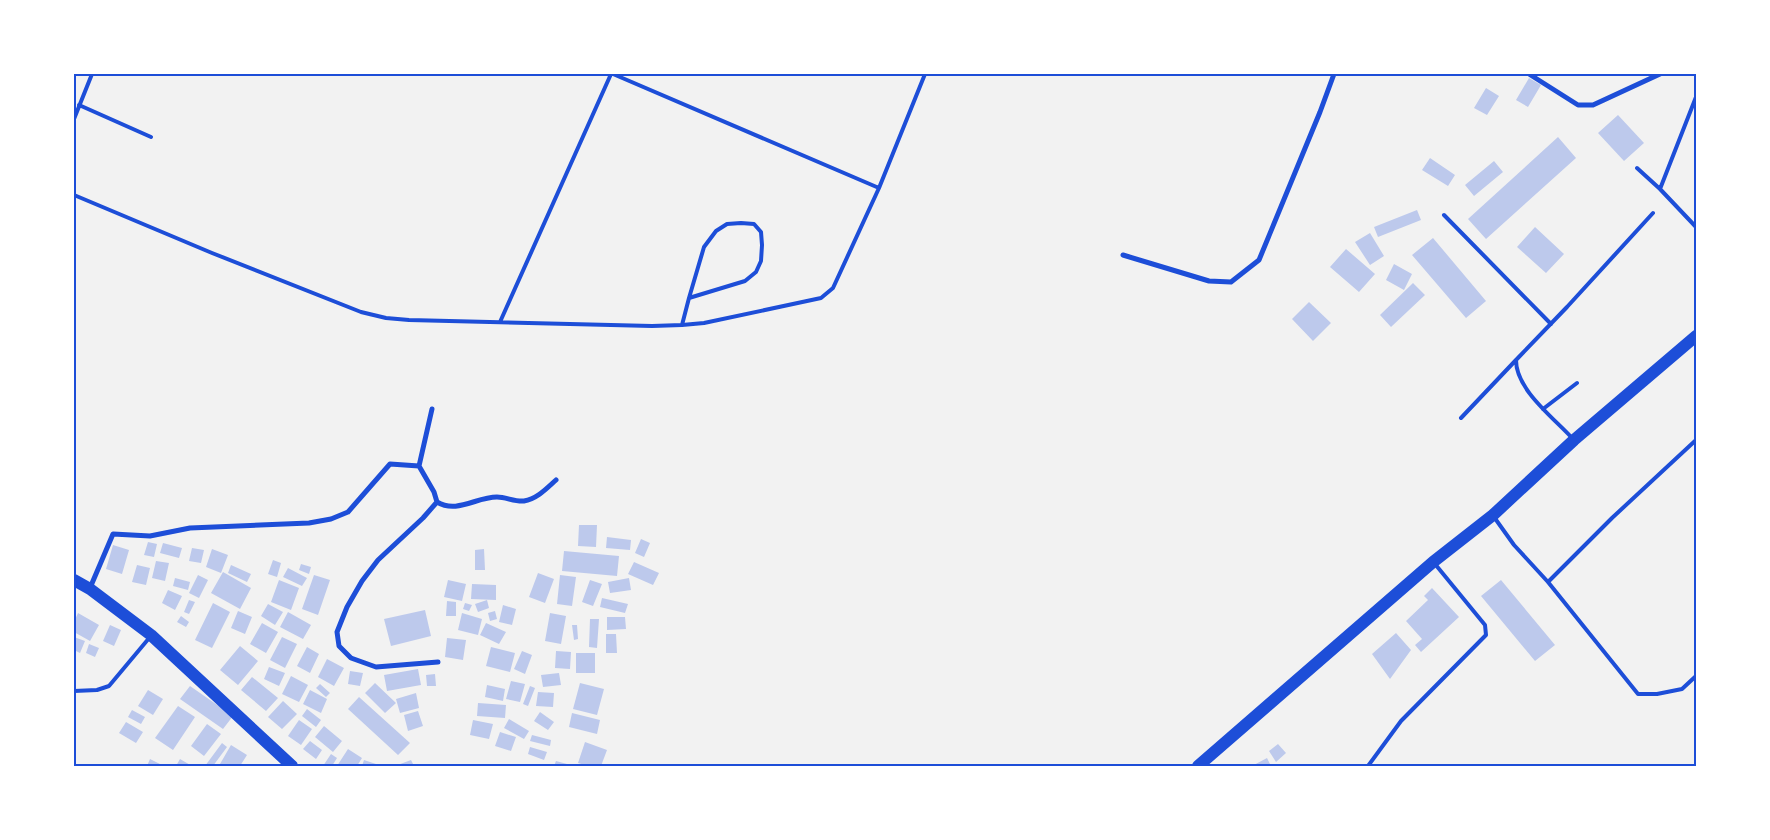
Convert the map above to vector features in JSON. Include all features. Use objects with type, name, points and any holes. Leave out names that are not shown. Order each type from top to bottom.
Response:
[{"type":"main road","points":[[1198,766],[1433,562],[1493,515],[1574,440],[1696,336]]},
{"type":"main road","points":[[74,580],[90,589],[151,635],[292,766]]},
{"type":"street","points":[[1123,255],[1209,281],[1220,282],[1231,282],[1259,260],[1334,74]]},
{"type":"street","points":[[1529,74],[1578,105],[1593,105],[1660,74]]},
{"type":"street","points":[[432,409],[419,466],[434,492],[437,502],[444,506],[456,507],[495,497],[524,501],[537,496],[556,480]]},
{"type":"street","points":[[90,589],[112,534],[150,536],[190,528],[309,523],[332,519],[348,512],[390,464],[419,466]]},
{"type":"street","points":[[437,502],[423,518],[378,560],[362,581],[346,608],[337,632],[339,646],[352,658],[376,667],[438,662]]},
{"type":"lane","points":[[74,119],[92,74]]},
{"type":"lane","points":[[500,322],[612,74],[879,188]]},
{"type":"lane","points":[[74,195],[212,253],[361,312],[386,318],[652,326],[704,323],[821,298],[833,288],[879,188],[925,74]]},
{"type":"lane","points":[[1660,189],[1696,97]]},
{"type":"lane","points":[[79,105],[152,137]]},
{"type":"lane","points":[[1636,168],[1660,189],[1696,227]]},
{"type":"lane","points":[[1461,418],[1653,213]]},
{"type":"lane","points":[[1444,215],[1551,324]]},
{"type":"lane","points":[[682,325],[689,298],[704,247],[716,231],[727,224],[754,224],[761,232],[762,246],[761,261],[756,272],[746,281],[689,298]]},
{"type":"lane","points":[[1516,360],[1516,369],[1519,377],[1543,409],[1574,440]]},
{"type":"lane","points":[[1543,409],[1577,383]]},
{"type":"lane","points":[[1548,582],[1612,518],[1696,440]]},
{"type":"lane","points":[[1493,515],[1514,545],[1548,582],[1638,694],[1657,694],[1682,689],[1696,676]]},
{"type":"lane","points":[[1368,766],[1401,721],[1486,635],[1485,625],[1433,562]]},
{"type":"lane","points":[[74,691],[97,690],[109,686],[151,635]]},
{"type":"building","points":[[1529,78],[1541,85],[1528,107],[1516,100]]},
{"type":"building","points":[[1486,88],[1499,96],[1487,115],[1474,108]]},
{"type":"building","points":[[1618,115],[1644,143],[1624,161],[1598,133]]},
{"type":"building","points":[[1558,137],[1576,158],[1486,239],[1468,219]]},
{"type":"building","points":[[1430,158],[1455,175],[1448,186],[1422,170]]},
{"type":"building","points":[[1494,161],[1503,172],[1474,196],[1465,185]]},
{"type":"building","points":[[1417,210],[1421,220],[1378,237],[1374,227]]},
{"type":"building","points":[[1535,227],[1564,254],[1546,273],[1517,247]]},
{"type":"building","points":[[1370,233],[1384,256],[1370,265],[1355,242]]},
{"type":"building","points":[[1433,238],[1486,301],[1466,318],[1412,255]]},
{"type":"building","points":[[1346,249],[1375,274],[1359,292],[1330,267]]},
{"type":"building","points":[[1394,264],[1412,274],[1404,290],[1386,280]]},
{"type":"building","points":[[1413,283],[1425,295],[1391,327],[1380,315]]},
{"type":"building","points":[[1309,302],[1331,323],[1313,341],[1292,319]]},
{"type":"building","points":[[579,525],[597,525],[596,547],[578,546]]},
{"type":"building","points":[[607,537],[631,540],[630,550],[606,548]]},
{"type":"building","points":[[641,539],[650,543],[644,557],[635,553]]},
{"type":"building","points":[[148,542],[157,544],[154,557],[144,555]]},
{"type":"building","points":[[163,543],[182,548],[179,558],[160,553]]},
{"type":"building","points":[[113,545],[129,550],[122,574],[106,569]]},
{"type":"building","points":[[192,548],[204,550],[201,563],[189,561]]},
{"type":"building","points":[[212,549],[228,555],[221,573],[206,567]]},
{"type":"building","points":[[484,549],[485,570],[475,570],[475,550]]},
{"type":"building","points":[[564,551],[619,556],[617,576],[562,571]]},
{"type":"building","points":[[273,560],[281,563],[277,577],[268,574]]},
{"type":"building","points":[[156,561],[169,563],[165,581],[152,578]]},
{"type":"building","points":[[634,562],[659,573],[653,585],[628,574]]},
{"type":"building","points":[[301,564],[311,567],[309,574],[299,570]]},
{"type":"building","points":[[137,565],[150,568],[146,585],[132,582]]},
{"type":"building","points":[[231,565],[251,574],[247,582],[228,573]]},
{"type":"building","points":[[288,568],[307,578],[302,586],[283,577]]},
{"type":"building","points":[[223,572],[251,588],[240,609],[211,593]]},
{"type":"building","points":[[538,573],[554,579],[545,603],[529,597]]},
{"type":"building","points":[[198,575],[208,580],[199,598],[189,593]]},
{"type":"building","points":[[314,575],[330,580],[318,615],[302,609]]},
{"type":"building","points":[[560,575],[576,577],[572,606],[557,604]]},
{"type":"building","points":[[175,578],[190,582],[188,590],[173,586]]},
{"type":"building","points":[[629,578],[631,590],[610,593],[608,582]]},
{"type":"building","points":[[279,580],[299,588],[291,610],[271,602]]},
{"type":"building","points":[[448,580],[466,584],[462,601],[444,597]]},
{"type":"building","points":[[590,580],[602,584],[593,606],[582,602]]},
{"type":"building","points":[[1501,580],[1555,645],[1535,661],[1481,596]]},
{"type":"building","points":[[472,584],[496,585],[496,600],[471,599]]},
{"type":"building","points":[[1432,588],[1459,617],[1421,652],[1415,645],[1422,639],[1406,621],[1428,600],[1424,596]]},
{"type":"building","points":[[168,590],[182,596],[175,610],[162,603]]},
{"type":"building","points":[[602,598],[628,604],[625,613],[600,607]]},
{"type":"building","points":[[189,600],[195,602],[189,614],[184,612]]},
{"type":"building","points":[[487,600],[489,608],[478,612],[475,604]]},
{"type":"building","points":[[447,601],[456,602],[456,616],[446,616]]},
{"type":"building","points":[[213,603],[230,612],[212,648],[195,640]]},
{"type":"building","points":[[465,603],[472,605],[469,611],[463,609]]},
{"type":"building","points":[[268,604],[283,612],[275,625],[261,616]]},
{"type":"building","points":[[503,605],[516,609],[512,625],[499,622]]},
{"type":"building","points":[[425,610],[431,636],[391,646],[384,619]]},
{"type":"building","points":[[238,611],[252,617],[245,634],[231,628]]},
{"type":"building","points":[[495,611],[497,619],[490,621],[488,613]]},
{"type":"building","points":[[288,612],[311,625],[303,639],[280,627]]},
{"type":"building","points":[[78,613],[99,625],[90,641],[74,632],[74,622]]},
{"type":"building","points":[[462,613],[482,619],[478,635],[458,630]]},
{"type":"building","points":[[550,613],[566,616],[561,644],[545,641]]},
{"type":"building","points":[[181,616],[189,622],[186,627],[177,622]]},
{"type":"building","points":[[607,617],[625,617],[626,629],[607,630]]},
{"type":"building","points":[[590,619],[599,619],[597,648],[589,647]]},
{"type":"building","points":[[262,623],[278,632],[266,653],[250,644]]},
{"type":"building","points":[[486,623],[506,632],[499,644],[480,635]]},
{"type":"building","points":[[110,625],[121,630],[114,646],[103,641]]},
{"type":"building","points":[[572,625],[577,625],[578,639],[574,640]]},
{"type":"building","points":[[1396,633],[1411,650],[1390,679],[1372,654]]},
{"type":"building","points":[[606,634],[616,634],[617,653],[606,653]]},
{"type":"building","points":[[74,637],[85,641],[80,653],[74,650]]},
{"type":"building","points":[[282,637],[297,644],[285,668],[270,660]]},
{"type":"building","points":[[447,638],[466,640],[463,660],[445,657]]},
{"type":"building","points":[[89,644],[99,648],[95,657],[86,653]]},
{"type":"building","points":[[240,646],[258,661],[238,685],[220,670]]},
{"type":"building","points":[[307,647],[319,654],[310,673],[297,666]]},
{"type":"building","points":[[491,647],[515,653],[510,672],[486,666]]},
{"type":"building","points":[[522,651],[532,655],[525,674],[514,669]]},
{"type":"building","points":[[556,651],[571,652],[570,669],[555,668]]},
{"type":"building","points":[[576,653],[595,653],[595,673],[576,673]]},
{"type":"building","points":[[327,659],[344,668],[334,686],[318,677]]},
{"type":"building","points":[[269,667],[285,673],[279,686],[264,679]]},
{"type":"building","points":[[418,669],[421,685],[387,691],[384,675]]},
{"type":"building","points":[[350,671],[363,673],[360,686],[348,684]]},
{"type":"building","points":[[559,673],[561,685],[543,687],[541,675]]},
{"type":"building","points":[[435,674],[436,686],[427,686],[426,675]]},
{"type":"building","points":[[291,676],[308,685],[299,702],[282,694]]},
{"type":"building","points":[[252,677],[278,698],[266,711],[241,690]]},
{"type":"building","points":[[511,681],[525,684],[520,702],[506,699]]},
{"type":"building","points":[[375,683],[396,703],[385,713],[365,693]]},
{"type":"building","points":[[580,683],[604,689],[597,715],[573,709]]},
{"type":"building","points":[[320,684],[330,693],[326,697],[316,688]]},
{"type":"building","points":[[487,685],[505,689],[503,701],[485,697]]},
{"type":"building","points":[[190,686],[233,716],[223,729],[180,699]]},
{"type":"building","points":[[530,686],[535,688],[528,706],[523,704]]},
{"type":"building","points":[[148,690],[163,699],[153,715],[138,706]]},
{"type":"building","points":[[310,690],[327,699],[321,713],[303,704]]},
{"type":"building","points":[[538,692],[554,693],[553,707],[536,706]]},
{"type":"building","points":[[416,693],[419,708],[400,713],[396,699]]},
{"type":"building","points":[[359,697],[410,743],[398,755],[348,709]]},
{"type":"building","points":[[283,701],[297,714],[282,729],[268,717]]},
{"type":"building","points":[[478,703],[506,705],[505,718],[477,716]]},
{"type":"building","points":[[178,706],[195,717],[173,750],[155,738]]},
{"type":"building","points":[[307,709],[321,720],[316,727],[302,716]]},
{"type":"building","points":[[132,710],[145,717],[141,724],[128,717]]},
{"type":"building","points":[[418,711],[423,726],[408,731],[404,715]]},
{"type":"building","points":[[540,712],[554,722],[548,730],[534,721]]},
{"type":"building","points":[[572,713],[600,720],[597,734],[569,727]]},
{"type":"building","points":[[509,719],[529,731],[524,739],[504,728]]},
{"type":"building","points":[[299,720],[312,729],[301,745],[288,736]]},
{"type":"building","points":[[473,720],[493,724],[489,739],[470,735]]},
{"type":"building","points":[[126,722],[143,732],[136,743],[119,733]]},
{"type":"building","points":[[207,724],[221,734],[204,756],[191,746]]},
{"type":"building","points":[[324,726],[342,741],[333,752],[315,737]]},
{"type":"building","points":[[500,732],[516,737],[511,751],[495,746]]},
{"type":"building","points":[[532,735],[551,740],[550,746],[530,741]]},
{"type":"building","points":[[310,741],[322,750],[316,759],[303,749]]},
{"type":"building","points":[[585,742],[607,750],[601,766],[588,766],[578,763]]},
{"type":"building","points":[[222,743],[227,747],[213,766],[205,766]]},
{"type":"building","points":[[1278,744],[1286,753],[1276,762],[1269,751]]},
{"type":"building","points":[[231,745],[247,755],[240,766],[224,766],[220,764]]},
{"type":"building","points":[[530,747],[547,752],[544,760],[528,754]]},
{"type":"building","points":[[348,749],[362,758],[357,766],[337,766]]},
{"type":"building","points":[[331,754],[337,758],[332,766],[323,766]]},
{"type":"building","points":[[1267,758],[1271,766],[1252,766]]},
{"type":"building","points":[[150,759],[162,765],[147,766]]},
{"type":"building","points":[[180,759],[192,766],[176,766]]},
{"type":"building","points":[[364,760],[376,764],[375,766],[362,766]]},
{"type":"building","points":[[411,760],[414,766],[395,766]]},
{"type":"building","points":[[556,761],[567,764],[566,766],[554,766]]}]
